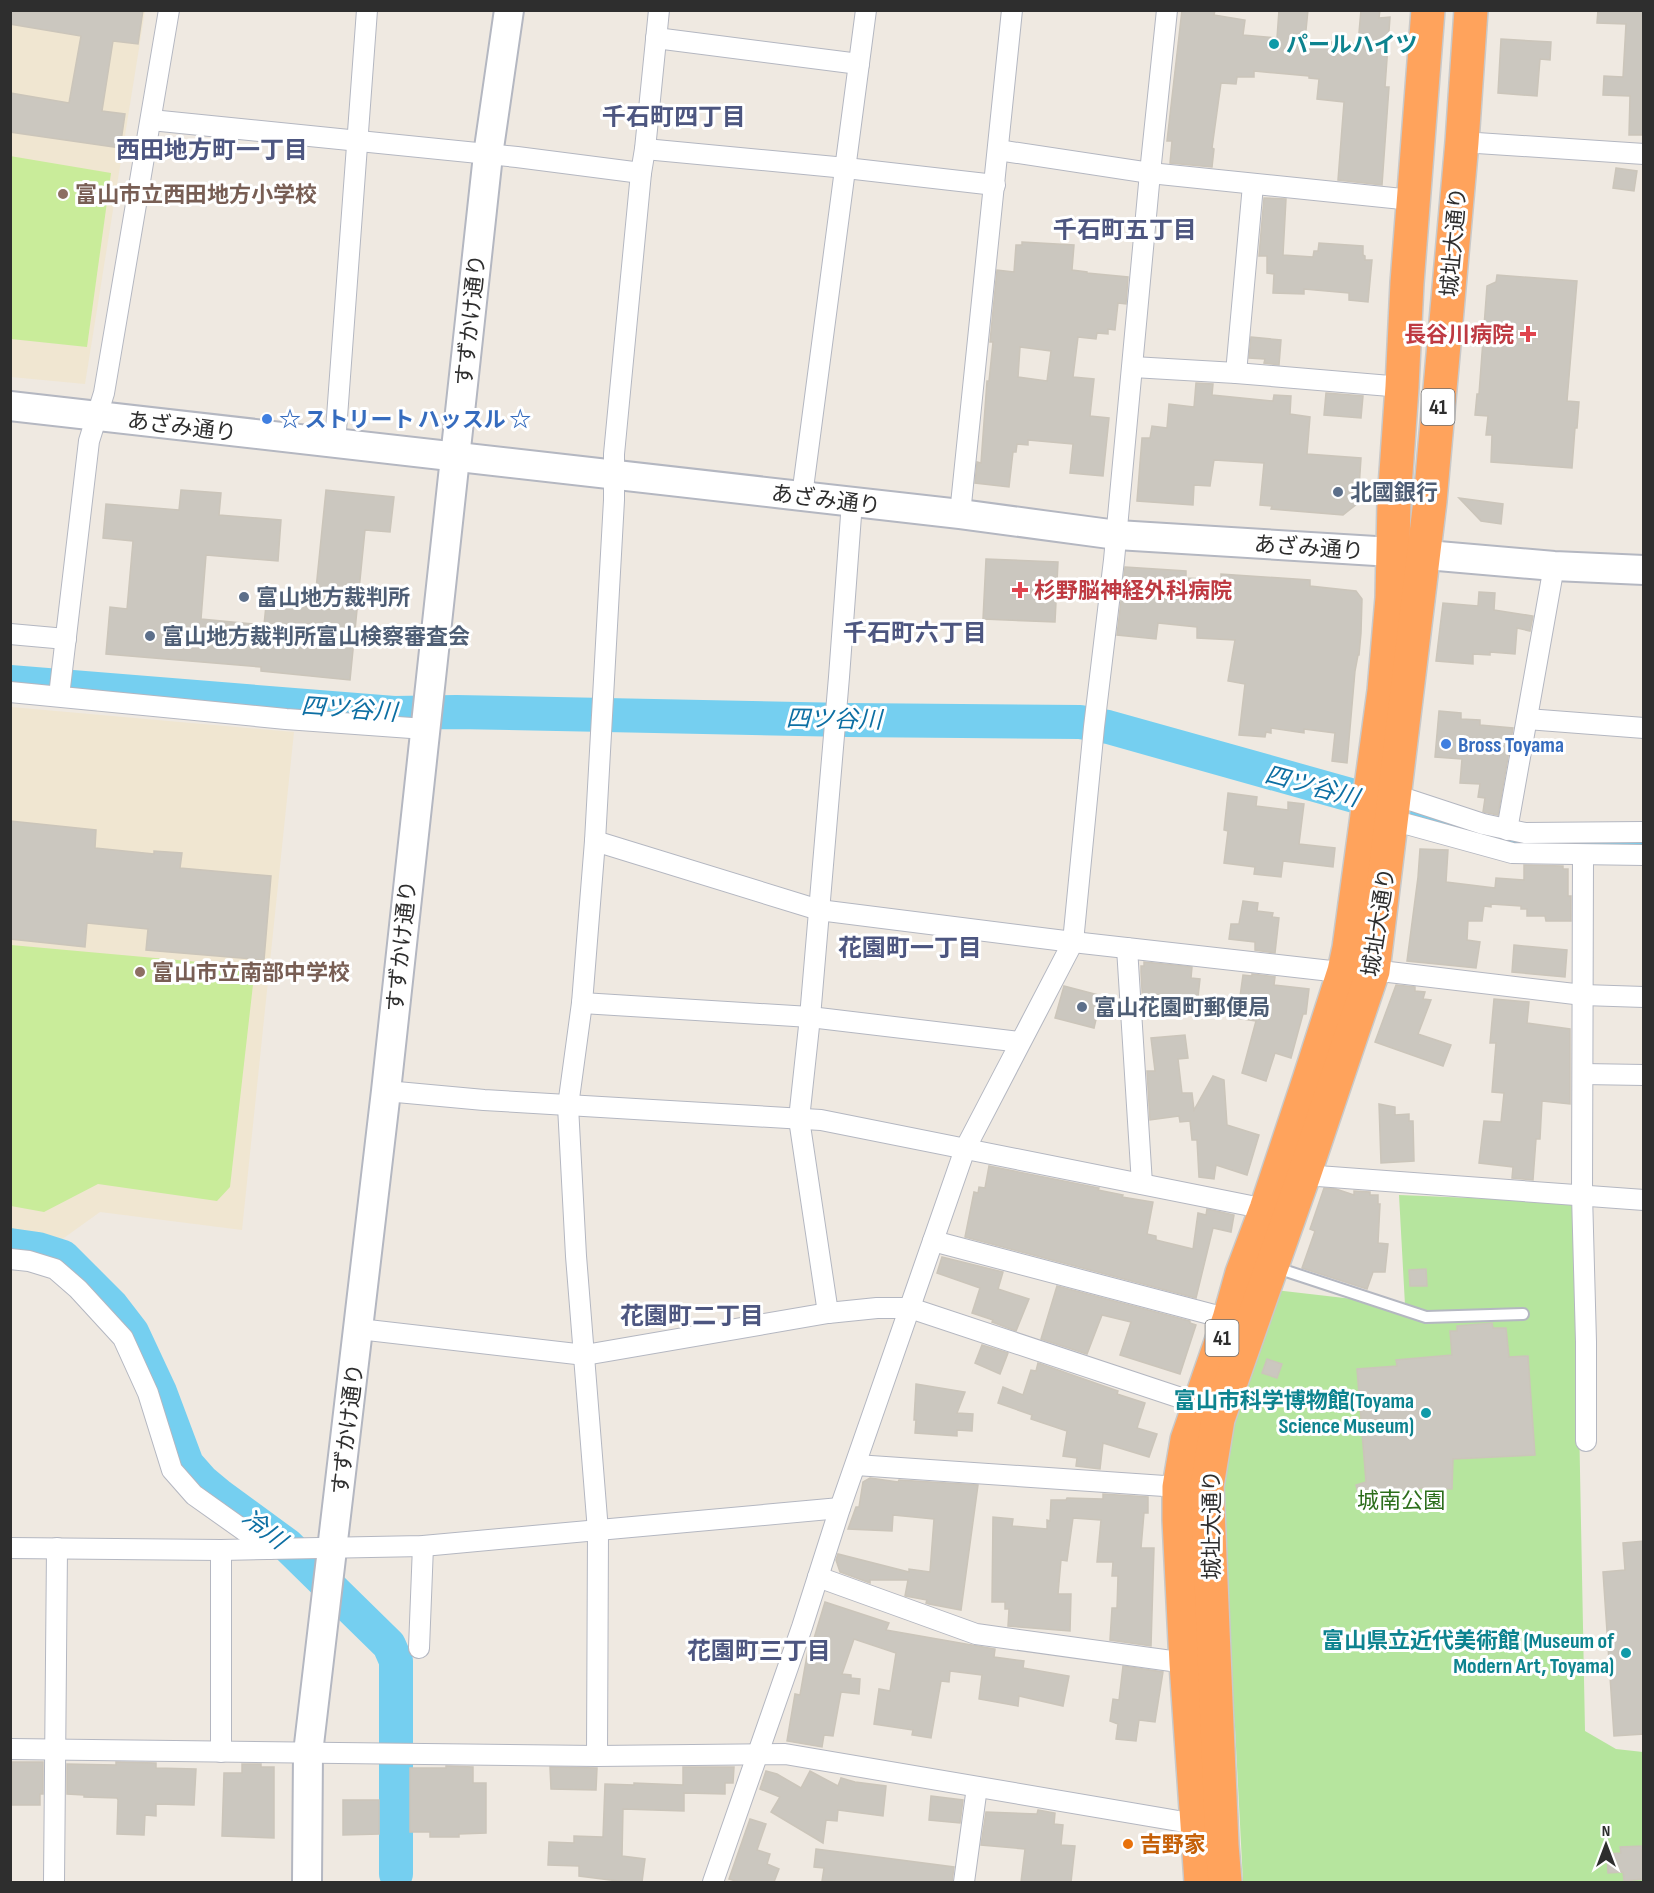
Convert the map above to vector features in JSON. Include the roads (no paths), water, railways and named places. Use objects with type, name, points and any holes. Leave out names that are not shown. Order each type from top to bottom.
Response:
[{"type":"highway","name":"城址大通り","points":[[1408,554],[1402,387],[1412,200],[1428,10]]},
{"type":"highway","name":"城址大通り","points":[[1225,1882],[1207,1486],[1218,1419],[1304,1175],[1359,971],[1385,806],[1387,656],[1392,598],[1430,501],[1462,142],[1471,10]]},
{"type":"highway","name":"城址大通り","points":[[1201,1882],[1179,1520],[1179,1487],[1187,1440],[1229,1319],[1242,1273],[1359,971]]},
{"type":"street","points":[[59,696],[89,441],[104,393],[169,10]]},
{"type":"street","points":[[335,444],[367,10]]},
{"type":"street","name":"すずかけ通り","points":[[307,1882],[308,1753],[386,1090],[488,155],[509,10]]},
{"type":"street","points":[[597,1756],[598,1531],[576,1256],[568,1106],[582,1003],[595,841],[614,474],[641,173],[659,10]]},
{"type":"street","points":[[802,496],[866,10]]},
{"type":"street","points":[[960,514],[1012,10]]},
{"type":"street","points":[[713,1882],[840,1508],[966,1149],[1073,942],[1094,726],[1117,535],[1167,10]]},
{"type":"street","points":[[656,38],[859,64]]},
{"type":"street","points":[[151,120],[358,140],[641,173]]},
{"type":"street","points":[[1462,142],[1644,154]]},
{"type":"street","points":[[645,149],[995,185]]},
{"type":"street","points":[[999,150],[1150,173],[1412,200]]},
{"type":"street","points":[[1236,373],[1253,185]]},
{"type":"street","points":[[1133,367],[1402,387]]},
{"type":"street","name":"あざみ通り","points":[[10,406],[960,514],[1117,535],[1554,566],[1644,570]]},
{"type":"street","points":[[828,1313],[799,1119],[810,1017],[852,502]]},
{"type":"street","points":[[1507,830],[1554,566]]},
{"type":"street","points":[[10,634],[66,639]]},
{"type":"street","points":[[10,692],[425,729]]},
{"type":"street","points":[[1527,719],[1644,728]]},
{"type":"street","points":[[1385,806],[1525,833],[1644,832]]},
{"type":"street","points":[[1385,806],[1512,853],[1644,855]]},
{"type":"street","points":[[595,841],[819,910],[1127,948],[1583,995],[1644,997]]},
{"type":"street","points":[[1583,855],[1582,1194],[1586,1441]]},
{"type":"street","points":[[1127,948],[1142,1184]]},
{"type":"street","points":[[582,1003],[810,1017],[1020,1042]]},
{"type":"street","points":[[1582,1074],[1644,1075]]},
{"type":"street","points":[[386,1090],[568,1106],[821,1120],[1266,1209]]},
{"type":"street","points":[[1304,1175],[1644,1200]]},
{"type":"street","points":[[933,1242],[1229,1319]]},
{"type":"street","points":[[10,1259],[29,1261],[55,1269],[78,1288],[101,1313],[123,1338],[148,1393],[172,1470],[194,1495],[270,1549]]},
{"type":"street","points":[[359,1329],[585,1355],[828,1313],[877,1308],[910,1308],[1199,1404]]},
{"type":"street","points":[[856,1465],[1179,1487]]},
{"type":"street","points":[[10,1548],[221,1551],[423,1546],[840,1508]]},
{"type":"street","points":[[419,1648],[423,1546]]},
{"type":"street","points":[[54,1882],[57,1548]]},
{"type":"street","points":[[221,1551],[221,1752]]},
{"type":"street","points":[[818,1577],[976,1634],[1186,1663]]},
{"type":"street","points":[[10,1749],[597,1756],[785,1754],[1196,1824]]},
{"type":"street","points":[[964,1882],[977,1787]]},
{"type":"lane","points":[[1271,1266],[1426,1317],[1523,1314]]},
{"type":"waterway","name":"四ツ谷川","points":[[10,682],[394,713],[456,712],[1080,722],[1108,727],[1518,842],[1644,842]]},
{"type":"waterway","name":"冷川","points":[[10,1245],[38,1249],[63,1257],[112,1306],[132,1332],[160,1392],[187,1464],[220,1496],[287,1545],[389,1645],[396,1661],[396,1874]]},
{"type":"place","name":"パールハイツ","points":[[1274,44]]},
{"type":"place","name":"富山市立西田地方小学校","points":[[63,194]]},
{"type":"place","name":"長谷川病院","points":[[1528,334]]},
{"type":"place","name":"☆ ストリート ハッスル ☆","points":[[267,419]]},
{"type":"place","name":"北國銀行","points":[[1338,492]]},
{"type":"place","name":"杉野脳神経外科病院","points":[[1020,590]]},
{"type":"place","name":"富山地方裁判所","points":[[244,597]]},
{"type":"place","name":"富山地方裁判所富山検察審査会","points":[[150,636]]},
{"type":"place","name":"Bross Toyama","points":[[1446,744]]},
{"type":"place","name":"富山市立南部中学校","points":[[140,972]]},
{"type":"place","name":"富山花園町郵便局","points":[[1082,1007]]},
{"type":"place","name":"富山市科学博物館(Toyama Science Museum)","points":[[1426,1413]]},
{"type":"place","name":"富山県立近代美術館 (Museum of Modern Art, Toyama)","points":[[1626,1653]]},
{"type":"place","name":"吉野家","points":[[1128,1844]]},
{"type":"district","name":"千石町四丁目","points":[[674,117]]},
{"type":"district","name":"西田地方町一丁目","points":[[212,150]]},
{"type":"district","name":"千石町五丁目","points":[[1125,230]]},
{"type":"district","name":"千石町六丁目","points":[[915,633]]},
{"type":"district","name":"花園町一丁目","points":[[910,948]]},
{"type":"district","name":"花園町二丁目","points":[[692,1316]]},
{"type":"district","name":"花園町三丁目","points":[[759,1651]]},
{"type":"park label","name":"城南公園","points":[[1401,1500]]}]
